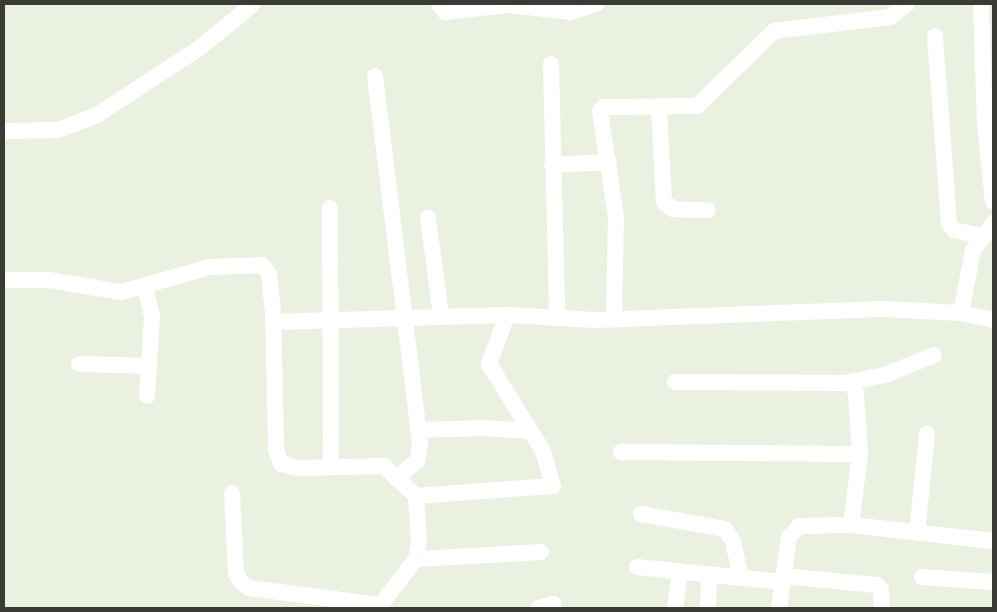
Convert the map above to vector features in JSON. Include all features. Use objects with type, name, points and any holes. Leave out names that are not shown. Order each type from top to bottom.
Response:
[{"type":"street","points":[[4,131],[58,130],[97,115],[201,47],[253,4]]},
{"type":"street","points":[[439,4],[445,12],[508,5],[570,12],[597,4]]},
{"type":"street","points":[[614,319],[616,217],[609,162],[601,137],[600,111],[604,108],[697,106],[774,31],[890,17],[907,4]]},
{"type":"street","points":[[980,4],[988,78],[993,202]]},
{"type":"street","points":[[935,36],[948,224],[954,230],[982,236]]},
{"type":"street","points":[[551,64],[557,317]]},
{"type":"street","points":[[375,76],[420,454],[396,478]]},
{"type":"street","points":[[659,108],[664,202],[673,208],[708,210]]},
{"type":"street","points":[[552,165],[609,162]]},
{"type":"street","points":[[330,208],[330,467]]},
{"type":"street","points":[[428,218],[441,315]]},
{"type":"street","points":[[962,313],[973,250],[993,224]]},
{"type":"street","points":[[4,280],[49,280],[113,292],[145,286],[210,267],[262,265],[269,274],[273,322],[277,459],[286,468],[384,466],[416,496],[419,541],[416,559],[379,607],[249,588],[241,582],[236,574],[232,493]]},
{"type":"street","points":[[145,286],[152,317],[147,396]]},
{"type":"street","points":[[273,322],[331,322],[441,315],[506,315],[614,319],[883,308],[962,313],[993,320]]},
{"type":"street","points":[[416,496],[550,488],[553,482],[549,462],[489,364],[506,315]]},
{"type":"street","points":[[675,382],[753,385],[849,382],[885,375],[934,356]]},
{"type":"street","points":[[79,364],[149,366]]},
{"type":"street","points":[[849,382],[856,394],[860,454],[851,525]]},
{"type":"street","points":[[418,430],[484,428],[530,431]]},
{"type":"street","points":[[917,533],[927,433]]},
{"type":"street","points":[[620,452],[860,454]]},
{"type":"street","points":[[641,514],[726,529],[733,540],[741,578]]},
{"type":"street","points":[[779,608],[789,537],[794,528],[851,525],[993,541]]},
{"type":"street","points":[[416,559],[541,552]]},
{"type":"street","points":[[637,566],[741,578],[877,585],[881,589],[882,608]]},
{"type":"street","points":[[675,608],[680,571]]},
{"type":"street","points":[[708,608],[709,574]]},
{"type":"street","points":[[922,577],[993,582]]}]
